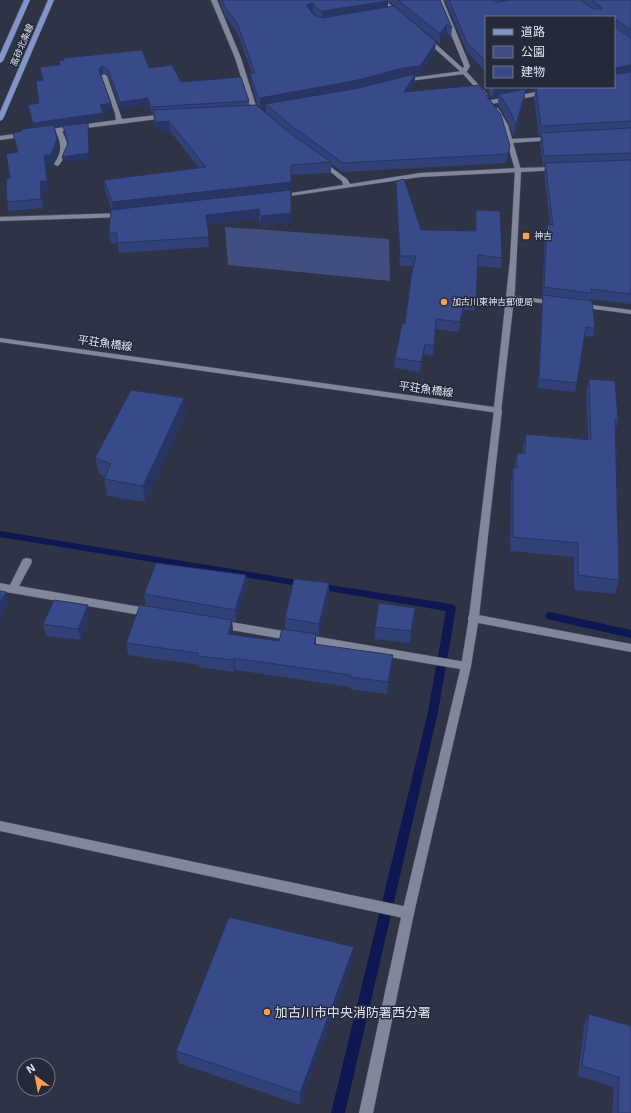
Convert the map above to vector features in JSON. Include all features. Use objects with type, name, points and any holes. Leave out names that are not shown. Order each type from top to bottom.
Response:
[{"type":"main road","name":"高砂北条線","points":[[0,60],[27,0]]},
{"type":"main road","name":"高砂北条線","points":[[0,119],[51,0]]},
{"type":"street","points":[[214,0],[238,58],[253,106],[269,121]]},
{"type":"street","points":[[382,0],[406,21]]},
{"type":"street","points":[[440,0],[466,62],[467,66],[464,72]]},
{"type":"street","points":[[366,1113],[406,912],[473,617],[511,298],[518,203],[518,170],[505,124],[491,102],[464,72],[423,36]]},
{"type":"street","points":[[395,83],[464,72]]},
{"type":"street","points":[[104,76],[120,121]]},
{"type":"street","points":[[491,102],[569,88]]},
{"type":"street","points":[[247,110],[264,110]]},
{"type":"street","points":[[0,138],[120,121],[173,116]]},
{"type":"street","points":[[57,164],[64,156],[66,145],[58,130]]},
{"type":"street","points":[[511,141],[562,138]]},
{"type":"street","points":[[317,158],[348,185]]},
{"type":"street","points":[[269,199],[315,193],[348,185],[420,175],[563,168]]},
{"type":"street","points":[[0,219],[129,214]]},
{"type":"street","points":[[511,298],[631,312]]},
{"type":"street","name":"平荘魚橋線","points":[[0,340],[498,410]]},
{"type":"street","points":[[12,590],[27,562]]},
{"type":"street","points":[[0,587],[161,615]]},
{"type":"street","points":[[473,617],[631,648]]},
{"type":"street","points":[[208,623],[461,665]]},
{"type":"street","points":[[0,826],[406,912]]},
{"type":"green space","points":[[225,227],[389,239],[390,281],[228,265]]},
{"type":"building","points":[[222,0],[387,0],[388,1],[322,11],[320,11],[313,3],[306,5],[314,15],[322,18],[394,6],[436,42],[420,66],[403,68],[358,80],[260,98],[257,95],[250,74],[255,73],[237,23],[225,7]]},
{"type":"building","points":[[398,0],[440,0],[452,28],[447,24],[440,34]]},
{"type":"building","points":[[449,0],[493,0],[497,2],[511,0],[581,0],[593,9],[602,9],[592,0],[631,0],[631,30],[615,20],[615,16],[485,16],[485,60],[467,43]]},
{"type":"building","points":[[615,27],[631,38],[631,65],[615,68]]},
{"type":"building","points":[[142,50],[149,68],[172,65],[181,82],[241,77],[249,101],[151,107],[148,98],[120,102],[108,69],[102,66],[99,70],[111,103],[100,105],[103,113],[33,123],[28,105],[39,103],[36,81],[43,80],[40,67],[60,65],[59,61],[64,60],[64,58]]},
{"type":"building","points":[[631,72],[631,121],[541,126],[536,88],[615,88],[615,74]]},
{"type":"building","points":[[415,74],[404,92],[479,85],[501,115],[510,146],[508,154],[343,163],[293,127],[266,104],[359,88]]},
{"type":"building","points":[[526,89],[516,125],[510,111],[499,94]]},
{"type":"building","points":[[256,105],[290,133],[331,162],[291,165],[291,182],[112,202],[104,180],[206,167],[169,121],[156,122],[153,110]]},
{"type":"building","points":[[88,123],[89,153],[62,157],[68,143],[63,126]]},
{"type":"building","points":[[54,125],[57,139],[51,155],[44,155],[47,181],[40,181],[41,199],[7,202],[6,179],[10,178],[6,154],[18,152],[13,133],[22,131],[23,129]]},
{"type":"building","points":[[631,128],[631,153],[544,156],[541,133]]},
{"type":"building","points":[[631,160],[631,294],[591,289],[591,293],[544,287],[547,225],[553,225],[545,163]]},
{"type":"building","points":[[404,179],[421,230],[476,231],[476,210],[500,211],[502,258],[478,255],[476,301],[465,300],[460,322],[436,319],[434,346],[425,344],[421,362],[395,358],[402,324],[405,324],[411,277],[416,256],[400,256],[396,181]]},
{"type":"building","points":[[291,190],[291,213],[261,216],[259,209],[206,215],[209,237],[117,243],[117,233],[109,233],[111,210]]},
{"type":"building","points":[[543,295],[592,301],[595,328],[586,327],[577,383],[539,379]]},
{"type":"building","points":[[589,379],[615,381],[618,419],[615,419],[619,580],[578,575],[578,543],[513,537],[513,468],[517,468],[517,453],[525,454],[526,434],[591,440]]},
{"type":"building","points":[[131,390],[184,398],[143,486],[104,479],[111,464],[95,458]]},
{"type":"building","points":[[156,563],[246,575],[235,610],[144,594]]},
{"type":"building","points":[[294,579],[329,583],[319,624],[285,618]]},
{"type":"building","points":[[0,591],[6,592],[0,603]]},
{"type":"building","points":[[54,600],[88,605],[78,629],[43,624]]},
{"type":"building","points":[[379,603],[415,608],[411,631],[375,627]]},
{"type":"building","points":[[140,605],[232,620],[228,634],[279,641],[282,629],[316,634],[314,644],[393,655],[388,682],[351,677],[351,675],[234,658],[233,660],[198,656],[198,653],[126,643]]},
{"type":"building","name":"加古川市中央消防署西分署","points":[[229,917],[354,947],[300,1093],[176,1051]]},
{"type":"building","points":[[589,1014],[631,1026],[631,1113],[618,1113],[619,1077],[582,1066]]},
{"type":"waterway","points":[[0,534],[304,584]]},
{"type":"waterway","points":[[317,586],[451,608],[433,712],[338,1113]]},
{"type":"waterway","points":[[550,616],[631,634]]},
{"type":"place","name":"神吉","points":[[526,236]]},
{"type":"place","name":"加古川東神吉郵便局","points":[[444,302]]},
{"type":"place","name":"加古川市中央消防署西分署","points":[[267,1012]]}]
